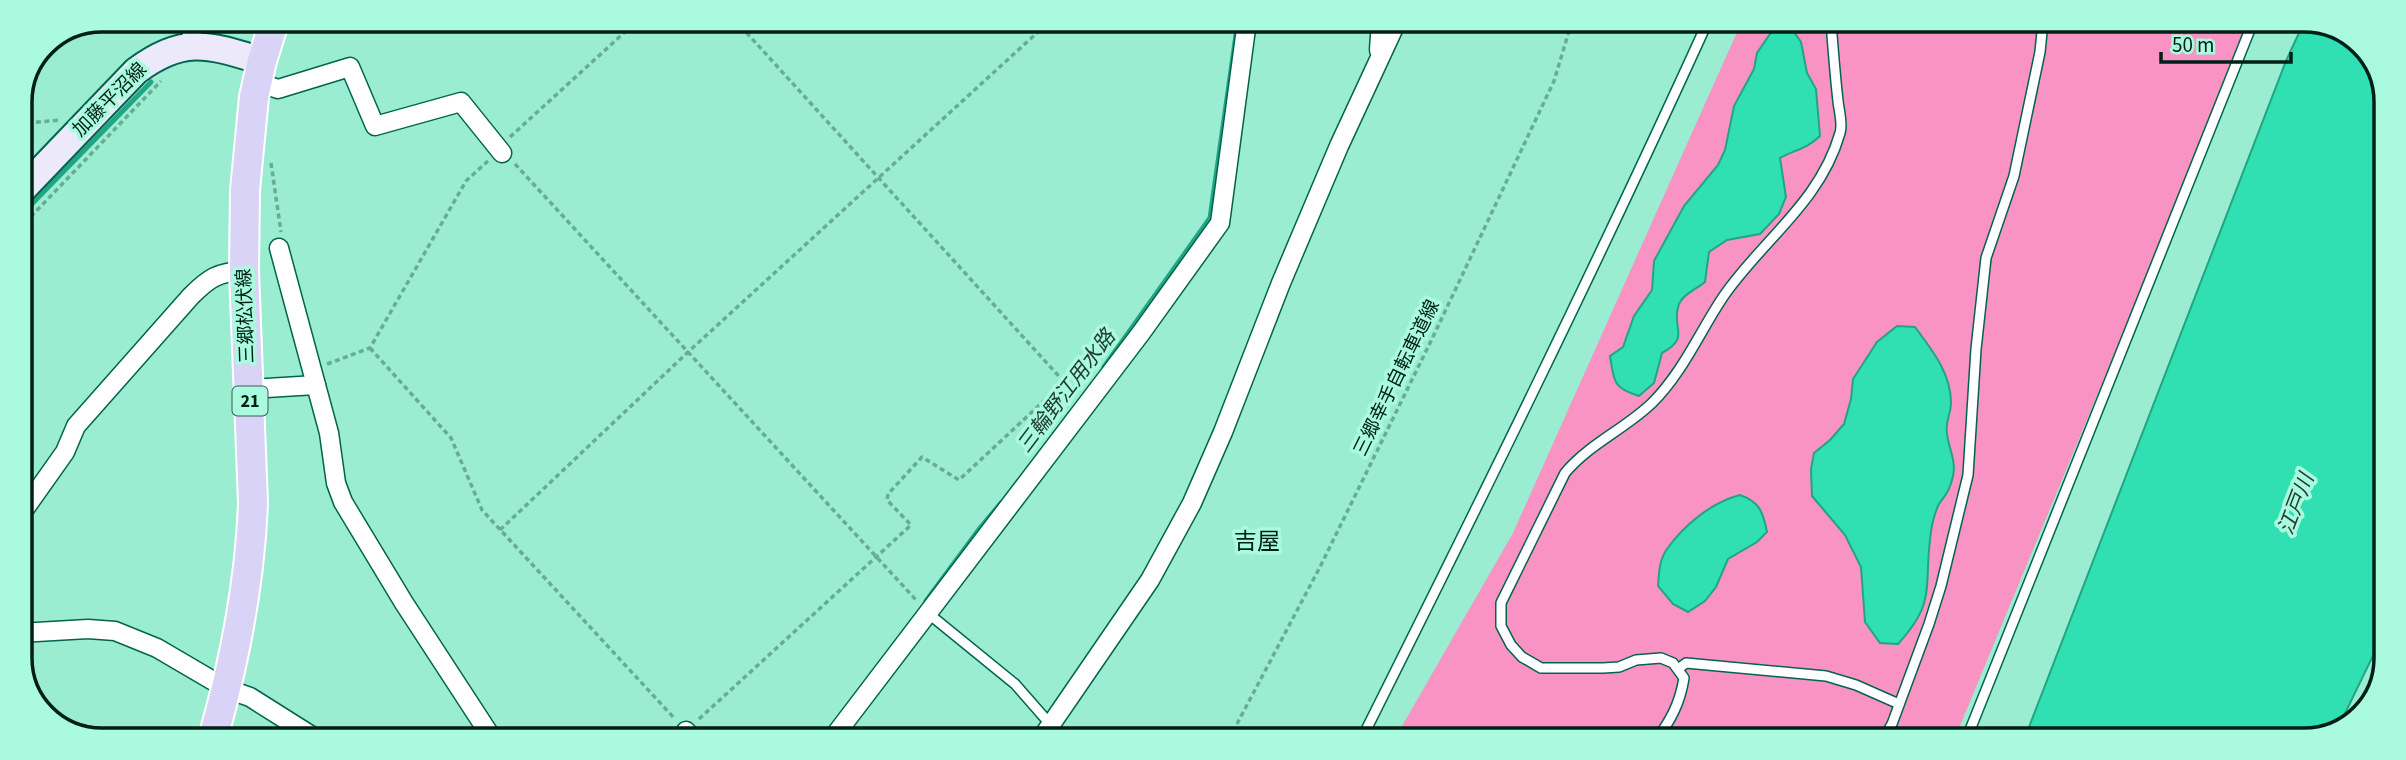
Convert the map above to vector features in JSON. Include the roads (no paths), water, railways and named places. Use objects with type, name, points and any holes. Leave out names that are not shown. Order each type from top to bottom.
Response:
[{"type":"main road","name":"加藤平沼線","points":[[32,179],[136,71],[192,32],[207,46],[259,71]]},
{"type":"main road","name":"三郷松伏線","points":[[216,728],[227,689],[245,599],[251,537],[253,503],[244,262],[245,190],[249,138],[259,71],[271,32]]},
{"type":"street","points":[[841,728],[929,614],[1220,223],[1246,32]]},
{"type":"street","points":[[1378,60],[1380,32]]},
{"type":"street","points":[[1047,728],[1150,580],[1192,503],[1294,252],[1391,32]]},
{"type":"street","points":[[259,71],[278,89],[350,67],[375,126],[461,102],[500,150]]},
{"type":"street","points":[[32,499],[65,452],[76,426],[191,296],[207,281],[283,245],[329,433],[336,483],[343,502],[404,603],[485,728]]},
{"type":"street","points":[[249,390],[314,377]]},
{"type":"street","points":[[32,633],[88,628],[115,631],[157,648],[227,689],[250,697],[299,728]]},
{"type":"lane","points":[[1367,728],[1640,172],[1703,32]]},
{"type":"lane","points":[[1666,728],[1681,695],[1684,678],[1673,663],[1661,658],[1636,660],[1619,667],[1541,668],[1522,657],[1511,645],[1501,626],[1501,603],[1565,473],[1576,459],[1649,406],[1664,390],[1686,361],[1724,296],[1778,235],[1820,180],[1842,130],[1832,32]]},
{"type":"lane","points":[[1888,728],[1922,644],[1941,586],[1968,475],[1976,349],[1986,258],[2014,176],[2042,32]]},
{"type":"lane","points":[[1971,728],[2249,32]]},
{"type":"lane","points":[[929,614],[1015,684],[1043,728]]},
{"type":"lane","points":[[1678,669],[1686,663],[1826,676],[1856,685],[1899,704]]},
{"type":"water","points":[[1794,32],[1801,42],[1807,73],[1816,89],[1820,136],[1780,158],[1786,197],[1779,214],[1760,234],[1727,240],[1709,252],[1705,282],[1681,300],[1677,312],[1678,337],[1671,347],[1662,353],[1654,383],[1639,396],[1630,393],[1616,382],[1610,356],[1623,347],[1634,316],[1652,290],[1654,261],[1684,206],[1718,165],[1725,150],[1734,106],[1754,69],[1757,53],[1770,34]]},
{"type":"water","name":"江戸川","points":[[2299,32],[2323,34],[2340,41],[2357,55],[2372,83],[2374,654],[2344,716],[2318,727],[2029,728]]},
{"type":"water","points":[[1897,326],[1915,327],[1944,372],[1950,392],[1951,407],[1947,429],[1954,465],[1949,489],[1939,504],[1933,522],[1923,606],[1910,630],[1898,644],[1880,643],[1865,622],[1861,567],[1845,535],[1812,496],[1811,469],[1814,453],[1844,424],[1853,379],[1877,342]]},
{"type":"water","points":[[1740,495],[1752,501],[1759,509],[1767,532],[1757,542],[1728,559],[1716,587],[1705,601],[1688,612],[1673,604],[1658,586],[1662,558],[1690,523],[1719,503]]},
{"type":"waterway","name":"三輪野江用水路","points":[[1104,367],[1210,218],[1236,32]]},
{"type":"waterway","points":[[32,204],[151,82]]},
{"type":"waterway","name":"三輪野江用水路","points":[[926,601],[1001,503]]},
{"type":"district","name":"吉屋","points":[[1257,541]]}]
